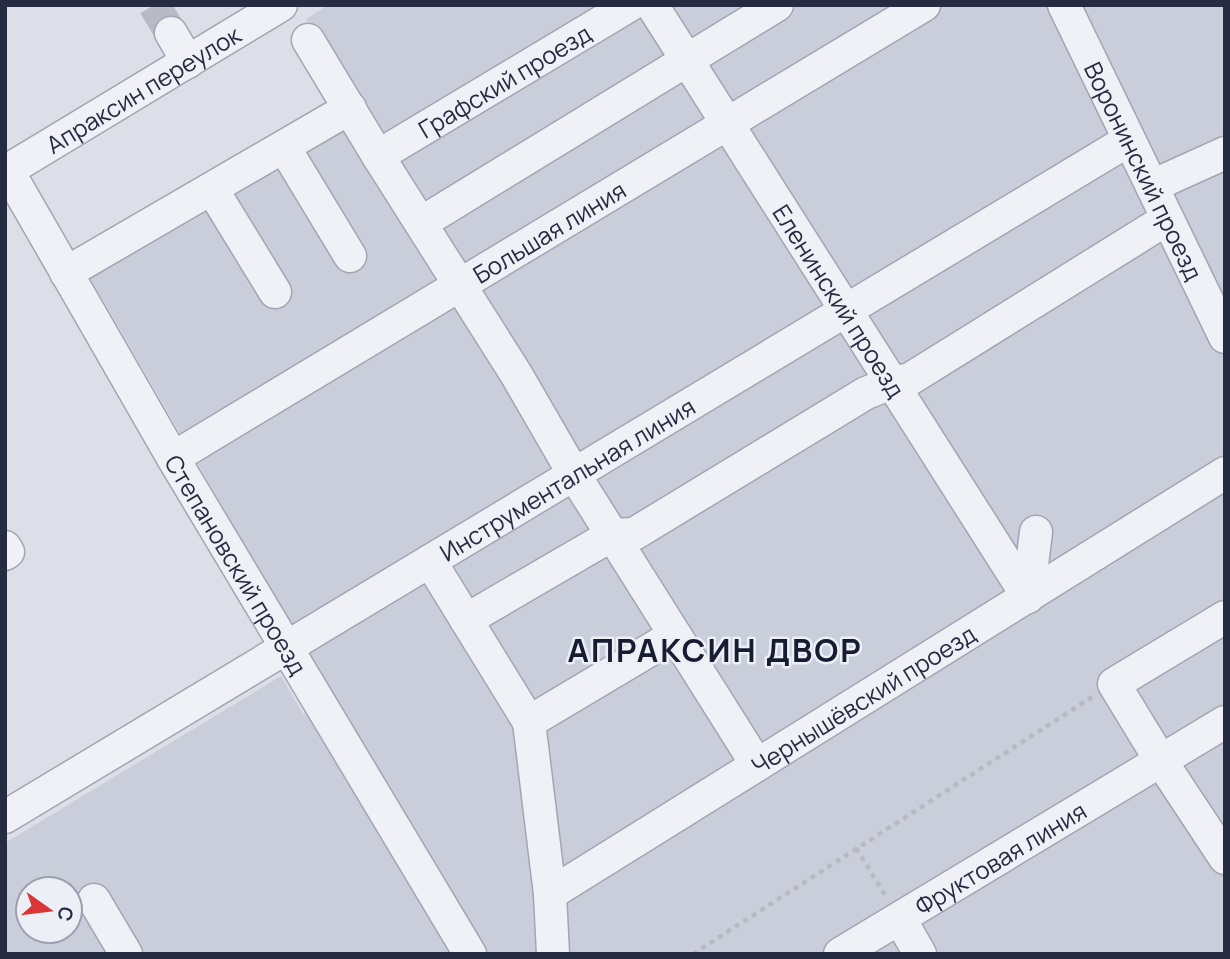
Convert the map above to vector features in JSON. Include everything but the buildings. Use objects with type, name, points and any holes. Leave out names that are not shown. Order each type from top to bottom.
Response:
[{"type":"street","name":"Апраксин переулок","points":[[6,171],[281,5]]},
{"type":"street","name":"Графский проезд","points":[[378,156],[630,5]]},
{"type":"street","name":"Еленинский проезд","points":[[652,5],[1028,597]]},
{"type":"street","points":[[421,223],[777,5]]},
{"type":"street","name":"Большая линия","points":[[173,458],[924,5]]},
{"type":"street","name":"Воронинский проезд","points":[[1064,5],[1225,337]]},
{"type":"street","points":[[171,33],[188,61]]},
{"type":"street","points":[[308,40],[516,374],[575,476],[757,765]]},
{"type":"street","points":[[66,273],[350,108]]},
{"type":"street","name":"Инструментальная линия","points":[[5,817],[1129,140]]},
{"type":"street","points":[[284,147],[350,256]]},
{"type":"street","points":[[1152,186],[1225,153]]},
{"type":"street","name":"Степановский проезд","points":[[6,171],[173,458],[470,954]]},
{"type":"street","points":[[212,188],[275,292]]},
{"type":"street","points":[[466,620],[612,535],[634,534],[866,393],[910,379],[1167,219]]},
{"type":"street","name":"Чернышёвский проезд","points":[[550,894],[1225,473]]},
{"type":"street","points":[[1028,597],[1036,531]]},
{"type":"street","points":[[5,547],[8,552],[5,554]]},
{"type":"street","points":[[430,561],[530,722],[550,894],[553,954]]},
{"type":"street","points":[[1225,617],[1114,684],[1225,858]]},
{"type":"street","points":[[530,722],[674,635]]},
{"type":"street","name":"Фруктовая линия","points":[[840,954],[1225,722]]},
{"type":"street","points":[[94,900],[126,954]]},
{"type":"street","points":[[900,919],[920,954]]},
{"type":"path","points":[[693,954],[1114,684]]},
{"type":"path","points":[[856,848],[900,919]]},
{"type":"shaded area","name":"АПРАКСИН ДВОР","points":[[328,5],[1225,5],[1225,954],[481,954],[85,269],[361,115],[306,19]]},
{"type":"shaded area","points":[[281,676],[303,714],[317,705],[349,781],[450,954],[5,954],[5,843]]},
{"type":"tunnel","points":[[154,5],[171,33]]},
{"type":"district","name":"АПРАКСИН ДВОР","points":[[715,650]]}]
